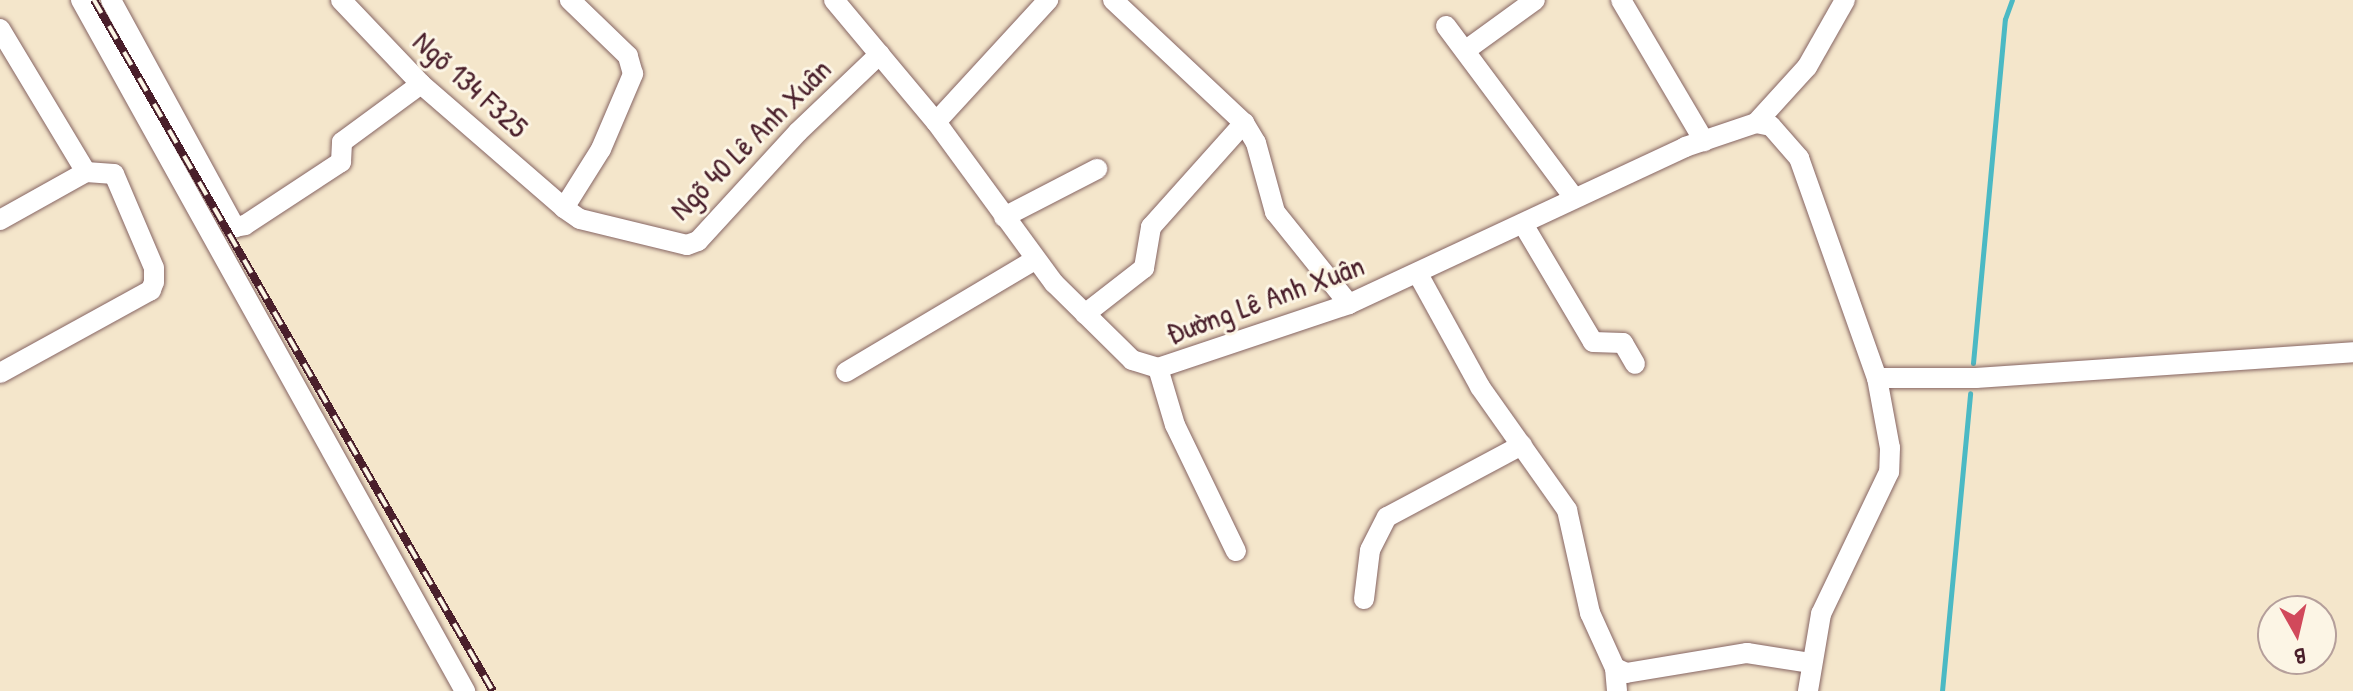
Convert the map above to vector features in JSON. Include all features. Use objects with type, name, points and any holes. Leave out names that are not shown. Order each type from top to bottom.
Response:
[{"type":"street","points":[[81,0],[465,691]]},
{"type":"street","points":[[111,0],[235,227],[245,225],[341,162],[342,142],[421,84]]},
{"type":"street","name":"Ngõ 134 F325","points":[[341,0],[421,84],[564,208]]},
{"type":"street","points":[[564,208],[601,149],[633,74],[628,56],[570,0]]},
{"type":"street","name":"Đường Lê Anh Xuân","points":[[834,0],[936,122],[1035,260],[1132,360],[1158,368],[1349,304],[1574,198],[1704,141],[1756,123]]},
{"type":"street","points":[[1113,0],[1244,123],[1256,143],[1275,212],[1349,304]]},
{"type":"street","points":[[1466,50],[1535,0]]},
{"type":"street","points":[[1621,0],[1704,141]]},
{"type":"street","points":[[1756,123],[1807,67],[1845,0]]},
{"type":"street","points":[[936,122],[1042,2]]},
{"type":"street","points":[[1446,26],[1574,198]]},
{"type":"street","points":[[0,29],[86,172]]},
{"type":"street","name":"Ngõ 40 Lê Anh Xuân","points":[[564,208],[580,219],[687,245],[698,241],[798,132],[880,54]]},
{"type":"street","points":[[1085,314],[1144,268],[1151,227],[1244,123]]},
{"type":"street","points":[[1756,123],[1771,126],[1799,158],[1877,378],[1890,448],[1889,472],[1821,614],[1808,691]]},
{"type":"street","points":[[1004,217],[1097,169]]},
{"type":"street","points":[[0,220],[86,172],[114,174],[154,268],[151,290],[0,373]]},
{"type":"street","points":[[1523,224],[1593,342],[1623,343],[1635,364]]},
{"type":"street","points":[[846,372],[1035,260]]},
{"type":"street","points":[[1418,274],[1480,387],[1567,510],[1590,613],[1615,668],[1617,691]]},
{"type":"street","points":[[1877,378],[1976,378],[2353,352]]},
{"type":"street","points":[[1158,368],[1175,425],[1236,551]]},
{"type":"street","points":[[1364,599],[1370,550],[1387,517],[1522,445]]},
{"type":"street","points":[[1615,668],[1626,673],[1747,653],[1811,663]]},
{"type":"waterway","points":[[1973,363],[2005,19],[2012,0]]},
{"type":"waterway","points":[[1942,691],[1970,393]]},
{"type":"railway","points":[[94,0],[493,691]]}]
